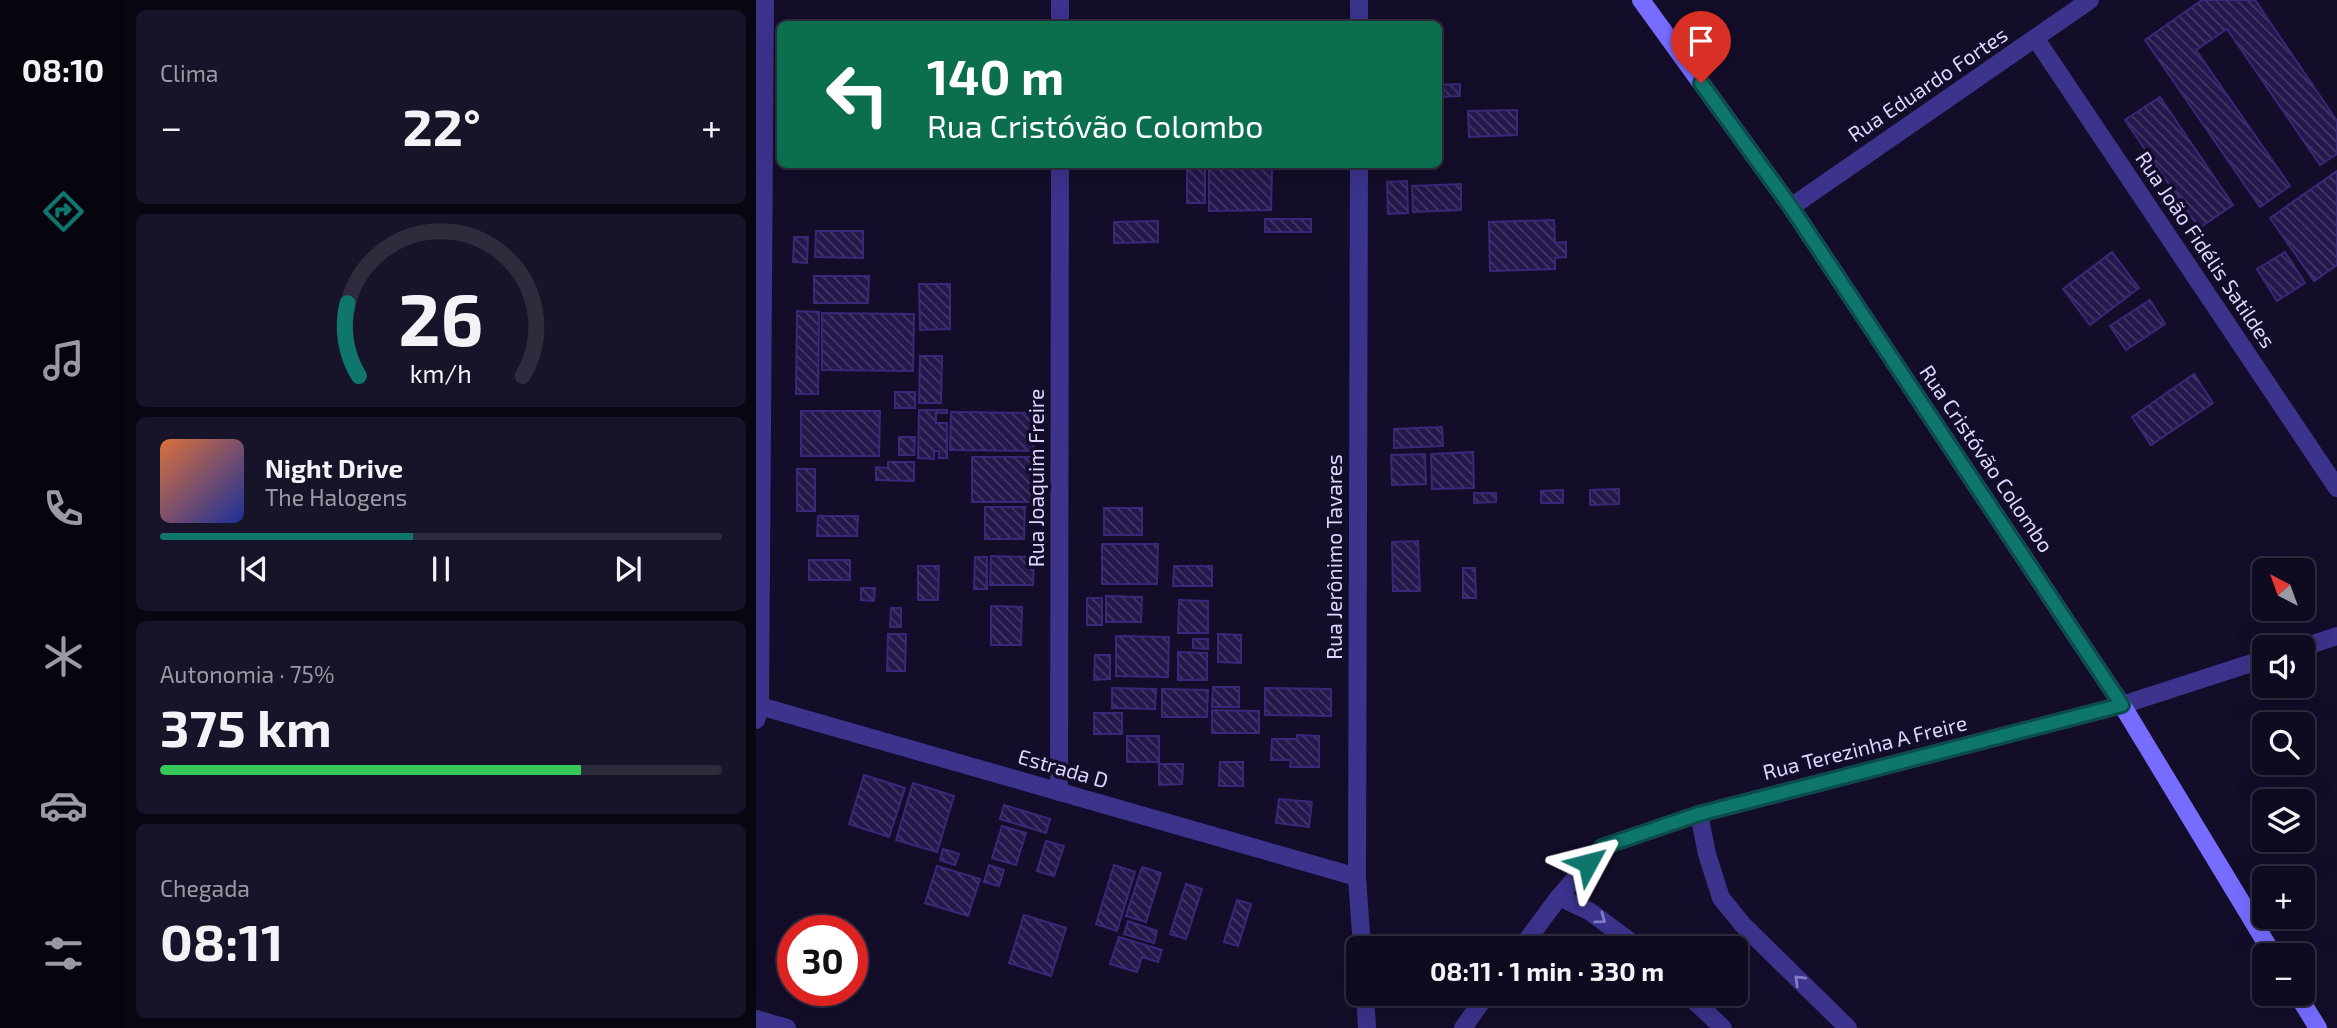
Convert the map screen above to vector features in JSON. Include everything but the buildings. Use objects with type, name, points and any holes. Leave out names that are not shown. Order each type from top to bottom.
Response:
[{"type":"street","points":[[757,711],[765,0]]},
{"type":"street","points":[[1060,0],[1060,21]]},
{"type":"street","points":[[1359,0],[1359,21]]},
{"type":"street","name":"Rua Cristóvão Colombo","points":[[1641,0],[1791,207],[2122,705],[2266,943]]},
{"type":"street","name":"Rua Eduardo Fortes","points":[[1791,207],[2090,0]]},
{"type":"street","name":"Rua João Fidélis Satildes","points":[[2036,39],[2337,488]]},
{"type":"street","name":"Rua Joaquim Freire","points":[[1059,792],[1060,168]]},
{"type":"street","name":"Rua Jerônimo Tavares","points":[[1359,168],[1357,877],[1361,936]]},
{"type":"street","points":[[2315,643],[2337,636]]},
{"type":"street","name":"Rua Terezinha A Freire","points":[[1530,936],[1602,847],[1699,814],[2122,705],[2252,663]]},
{"type":"street","name":"Estrada D","points":[[757,711],[1059,792],[1357,877]]},
{"type":"street","points":[[1699,814],[1707,854],[1721,898],[1743,925],[1848,1028]]},
{"type":"street","points":[[1559,897],[1589,911],[1623,936]]},
{"type":"street","points":[[1366,1006],[1367,1028]]},
{"type":"street","points":[[1462,1028],[1479,1006]]},
{"type":"street","points":[[1700,1006],[1723,1028]]},
{"type":"street","points":[[2304,1006],[2318,1028]]},
{"type":"street","points":[[756,1018],[788,1028]]},
{"type":"route","points":[[1588,863],[1602,847],[1699,814],[2122,705],[1791,207],[1701,83]]}]
